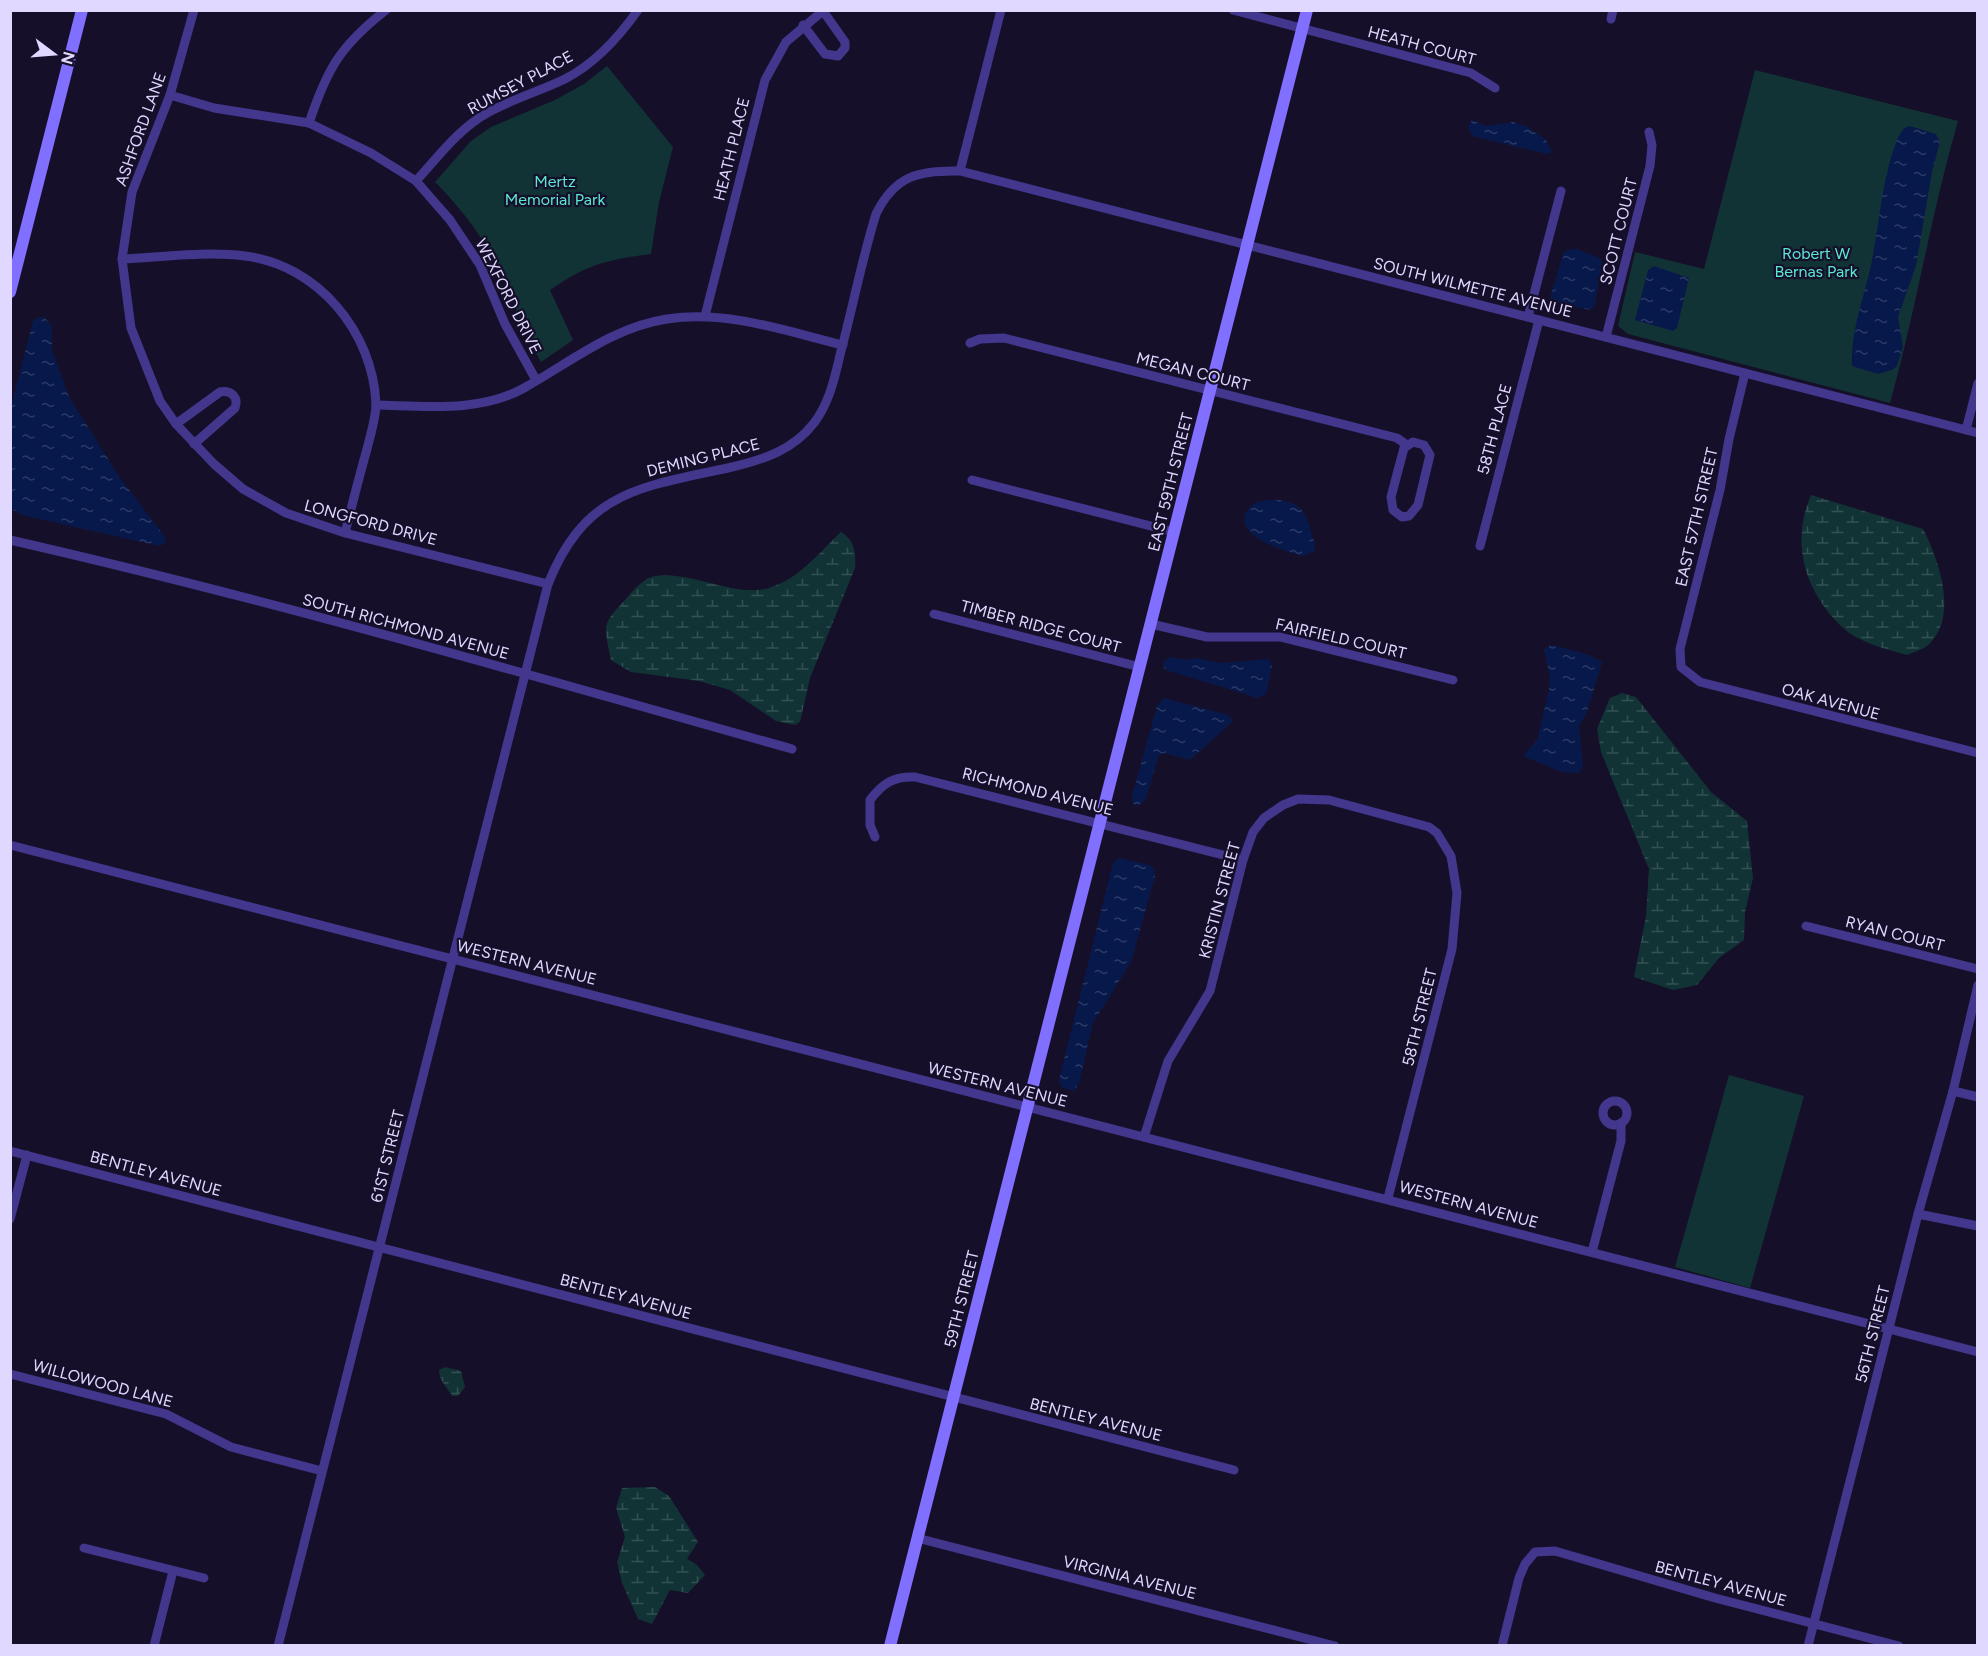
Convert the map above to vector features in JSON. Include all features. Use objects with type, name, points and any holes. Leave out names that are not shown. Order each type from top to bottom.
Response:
[{"type":"street","points":[[10,292],[82,10]]},
{"type":"street","name":"ASHFORD LANE","points":[[122,259],[134,184],[170,95],[194,10]]},
{"type":"street","points":[[309,123],[324,80],[335,60],[351,40],[386,10]]},
{"type":"street","name":"RUMSEY PLACE","points":[[416,181],[450,143],[488,112],[567,77],[595,58],[612,42],[638,10]]},
{"type":"street","points":[[960,171],[1001,10]]},
{"type":"street","name":"HEATH COURT","points":[[1233,10],[1471,73],[1495,88]]},
{"type":"street","name":"EAST 59TH STREET","points":[[1064,962],[1307,10]]},
{"type":"street","points":[[803,26],[825,54],[838,56],[845,48],[845,42],[824,11]]},
{"type":"street","name":"HEATH PLACE","points":[[705,316],[765,80],[786,42],[824,11]]},
{"type":"street","name":"WEXFORD DRIVE","points":[[170,95],[213,108],[309,123],[362,148],[416,181],[450,220],[480,265],[505,324],[536,380]]},
{"type":"street","name":"SCOTT COURT","points":[[1606,337],[1650,166],[1652,145],[1649,132]]},
{"type":"street","name":"DEMING PLACE","points":[[526,674],[549,584],[559,557],[574,534],[589,518],[616,498],[654,485],[760,460],[783,451],[801,437],[825,406],[874,221],[886,198],[908,177],[930,170],[960,171]]},
{"type":"street","name":"SOUTH WILMETTE AVENUE","points":[[960,171],[1977,433]]},
{"type":"street","points":[[1528,317],[1561,191]]},
{"type":"street","points":[[122,259],[245,256],[280,265],[303,277],[329,297],[354,329],[369,368],[376,405],[345,533]]},
{"type":"street","name":"LONGFORD DRIVE","points":[[122,259],[128,310],[139,354],[160,401],[194,444],[255,497],[303,520],[345,533],[549,584]]},
{"type":"street","points":[[376,405],[471,404],[507,395],[606,339],[629,329],[665,319],[705,316],[734,318],[843,345]]},
{"type":"street","name":"58TH PLACE","points":[[1479,546],[1539,320]]},
{"type":"street","name":"MEGAN COURT","points":[[970,343],[980,339],[1004,338],[1397,438],[1407,445]]},
{"type":"street","name":"EAST 57TH STREET","points":[[1682,668],[1680,649],[1720,490],[1729,439],[1745,373]]},
{"type":"street","points":[[1966,430],[1977,383]]},
{"type":"street","points":[[176,424],[220,392],[227,391],[234,395],[236,405],[233,411],[194,444]]},
{"type":"street","name":"MEGAN COURT","points":[[1418,442],[1428,449],[1430,455],[1418,505],[1409,516],[1402,517],[1396,514],[1390,504],[1407,445],[1418,442]]},
{"type":"street","points":[[972,480],[1174,532]]},
{"type":"street","name":"SOUTH RICHMOND AVENUE","points":[[10,540],[168,577],[792,749]]},
{"type":"street","name":"TIMBER RIDGE COURT","points":[[934,614],[1140,667]]},
{"type":"street","name":"FAIRFIELD COURT","points":[[1151,624],[1207,637],[1280,637],[1453,680]]},
{"type":"street","name":"OAK AVENUE","points":[[1682,668],[1700,682],[1977,753]]},
{"type":"street","name":"61ST STREET","points":[[278,1646],[526,674]]},
{"type":"street","name":"RICHMOND AVENUE","points":[[875,837],[870,825],[870,800],[884,785],[902,776],[943,782],[1243,860]]},
{"type":"street","name":"KRISTIN STREET","points":[[1144,1137],[1168,1061],[1210,992],[1243,860],[1253,832],[1264,818],[1298,799],[1329,800],[1429,827],[1445,842]]},
{"type":"street","name":"58TH STREET","points":[[1388,1198],[1455,931],[1456,892],[1451,856],[1445,842]]},
{"type":"street","name":"WESTERN AVENUE","points":[[10,845],[1388,1198],[1977,1352]]},
{"type":"street","name":"RYAN COURT","points":[[1806,926],[1977,969]]},
{"type":"street","name":"59TH STREET","points":[[890,1646],[1064,962]]},
{"type":"street","name":"56TH STREET","points":[[1808,1646],[1918,1214],[1953,1091],[1977,985]]},
{"type":"street","points":[[1953,1091],[1977,1097]]},
{"type":"street","points":[[1592,1252],[1621,1141],[1621,1123]]},
{"type":"street","name":"BENTLEY AVENUE","points":[[10,1151],[1234,1470]]},
{"type":"street","points":[[10,1219],[27,1155]]},
{"type":"street","points":[[1918,1214],[1977,1226]]},
{"type":"street","name":"WILLOWOOD LANE","points":[[10,1374],[166,1414],[231,1447],[322,1471]]},
{"type":"street","name":"VIRGINIA AVENUE","points":[[917,1538],[1335,1646]]},
{"type":"street","points":[[84,1548],[204,1578]]},
{"type":"street","name":"BENTLEY AVENUE","points":[[1502,1646],[1519,1578],[1525,1564],[1535,1552],[1555,1551],[1899,1646]]},
{"type":"street","points":[[154,1646],[173,1571]]},
{"type":"green space","name":"Mertz Memorial Park","points":[[607,66],[673,147],[659,202],[651,254],[598,264],[575,274],[550,290],[573,340],[541,362],[484,242],[453,201],[435,182],[471,141],[491,127],[555,100],[584,84]]},
{"type":"green space","name":"Robert W Bernas Park","points":[[1755,70],[1958,121],[1890,403],[1628,334],[1618,326],[1635,252],[1704,269]]},
{"type":"green space","points":[[1811,495],[1923,529],[1940,572],[1944,604],[1943,619],[1937,633],[1926,647],[1907,655],[1873,645],[1843,628],[1830,614],[1811,583],[1802,549],[1805,513]]},
{"type":"green space","points":[[841,532],[854,547],[855,568],[810,678],[800,722],[795,725],[776,721],[730,690],[699,681],[631,672],[611,660],[606,632],[608,620],[646,579],[668,575],[742,590],[769,588],[799,572]]},
{"type":"green space","points":[[1622,693],[1636,697],[1711,792],[1747,821],[1753,878],[1745,912],[1744,940],[1719,958],[1697,985],[1673,990],[1634,977],[1646,916],[1649,869],[1601,752],[1597,729],[1610,698]]},
{"type":"green space","points":[[1729,1075],[1804,1096],[1750,1288],[1675,1267]]},
{"type":"green space","points":[[445,1367],[461,1371],[465,1387],[458,1396],[452,1396],[440,1378],[439,1370]]},
{"type":"green space","points":[[655,1487],[669,1496],[698,1542],[687,1559],[697,1565],[705,1575],[688,1593],[670,1590],[652,1624],[638,1619],[622,1583],[617,1562],[625,1537],[616,1508],[622,1488]]},
{"type":"water","points":[[1472,120],[1486,126],[1513,122],[1526,126],[1546,140],[1552,152],[1547,154],[1472,136],[1468,127]]},
{"type":"water","points":[[1910,126],[1936,134],[1940,142],[1932,172],[1916,266],[1898,317],[1903,347],[1897,366],[1878,374],[1852,366],[1853,341],[1871,265],[1888,169],[1900,133]]},
{"type":"water","points":[[1577,249],[1600,258],[1602,262],[1595,304],[1590,310],[1558,303],[1550,298],[1563,254],[1566,250]]},
{"type":"water","points":[[1654,266],[1689,278],[1677,328],[1673,331],[1635,320],[1648,270]]},
{"type":"water","points":[[44,317],[52,326],[52,350],[69,397],[120,478],[165,537],[166,542],[160,546],[22,515],[11,509],[11,407],[33,321]]},
{"type":"water","points":[[1267,500],[1290,502],[1300,508],[1307,520],[1314,542],[1314,552],[1302,556],[1285,551],[1256,537],[1249,530],[1245,523],[1247,511],[1254,504]]},
{"type":"water","points":[[1552,645],[1589,655],[1602,662],[1587,712],[1579,726],[1583,766],[1579,773],[1562,772],[1523,756],[1537,740],[1550,677],[1544,649]]},
{"type":"water","points":[[1171,657],[1185,660],[1197,658],[1219,663],[1269,659],[1272,666],[1266,694],[1258,698],[1166,670],[1163,667],[1164,661]]},
{"type":"water","points":[[1164,698],[1228,715],[1233,721],[1190,760],[1163,753],[1159,755],[1145,801],[1137,806],[1133,804],[1132,796],[1157,706]]},
{"type":"water","points":[[1119,858],[1153,866],[1155,876],[1131,962],[1093,1023],[1079,1083],[1074,1091],[1061,1087],[1059,1080],[1113,863]]}]
